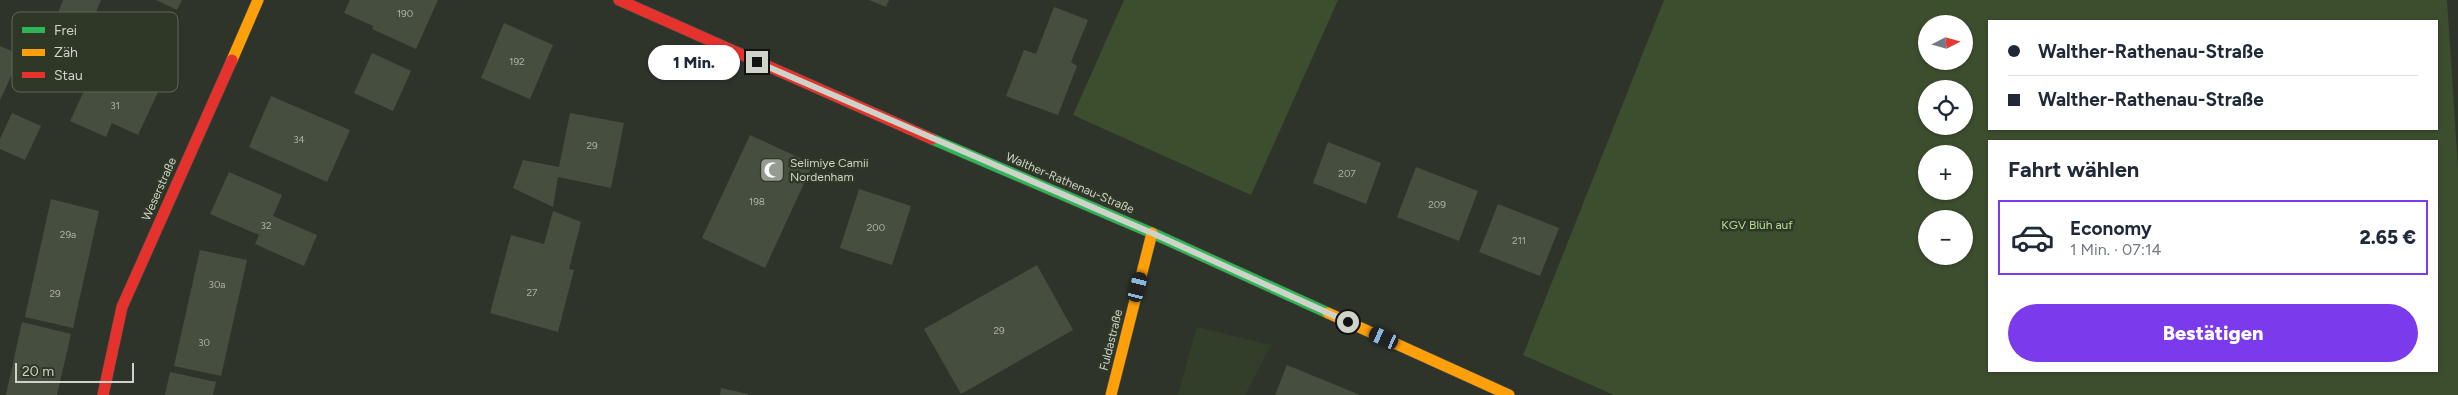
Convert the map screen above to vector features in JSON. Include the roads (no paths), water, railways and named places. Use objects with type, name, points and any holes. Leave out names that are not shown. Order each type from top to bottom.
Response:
[{"type":"street","name":"Weserstraße","points":[[103,395],[122,307],[258,0]]},
{"type":"street","name":"Walther-Rathenau-Straße","points":[[619,0],[893,122],[1152,233],[1509,395]]},
{"type":"street","name":"Fuldastraße","points":[[1112,395],[1152,233]]},
{"type":"place","name":"Selimiye Camii Nordenham","points":[[772,170]]},
{"type":"park label","name":"KGV Blüh auf","points":[[1757,225]]}]
